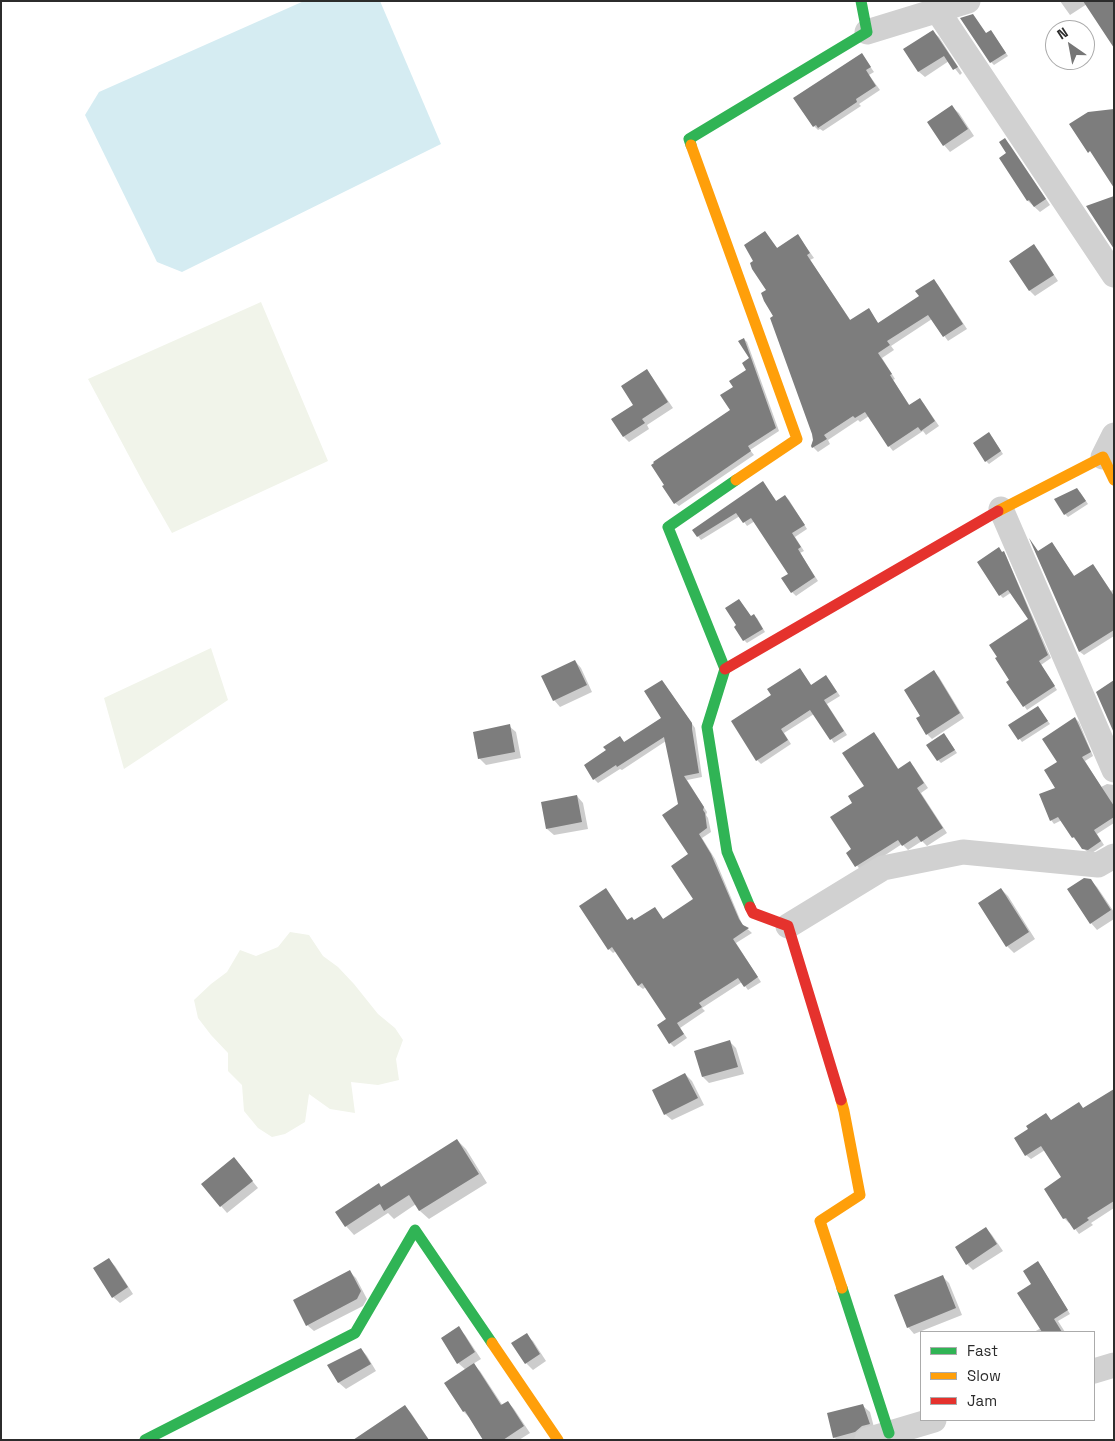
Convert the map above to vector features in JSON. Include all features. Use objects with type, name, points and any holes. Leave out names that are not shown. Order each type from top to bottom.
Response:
[{"type":"street","points":[[860,1],[867,32]]},
{"type":"street","points":[[788,926],[753,913],[727,852],[707,727],[725,669],[668,527],[797,439],[689,139],[867,32],[968,1]]},
{"type":"street","points":[[937,10],[1114,275]]},
{"type":"street","points":[[725,669],[1001,508],[1103,457],[1114,435]]},
{"type":"street","points":[[1103,457],[1114,480]]},
{"type":"street","points":[[1001,508],[1114,770]]},
{"type":"street","points":[[788,926],[883,868],[963,852],[1098,866],[1114,856]]},
{"type":"street","points":[[788,926],[844,1111],[860,1195],[820,1221],[878,1436],[930,1421]]},
{"type":"street","points":[[146,1440],[355,1333],[415,1230],[558,1440]]},
{"type":"street","points":[[1095,1371],[1114,1365]]},
{"type":"shaded area","points":[[261,302],[328,461],[172,533],[88,379]]},
{"type":"shaded area","points":[[211,648],[228,700],[124,769],[104,698]]},
{"type":"shaded area","points":[[290,932],[309,935],[323,956],[338,967],[378,1014],[395,1028],[403,1040],[396,1059],[399,1080],[378,1085],[351,1082],[355,1113],[330,1109],[309,1094],[305,1122],[285,1134],[272,1137],[258,1128],[244,1111],[242,1085],[228,1071],[228,1053],[198,1018],[194,1000],[227,972],[240,950],[256,956],[278,947]]},
{"type":"water","points":[[304,1],[380,1],[441,144],[182,272],[157,262],[85,115],[99,92]]},
{"type":"building","points":[[1083,1],[1114,1],[1114,48]]},
{"type":"building","points":[[973,14],[986,33],[991,30],[1006,53],[990,63],[960,18]]},
{"type":"building","points":[[933,30],[958,67],[953,70],[944,56],[918,72],[903,49]]},
{"type":"building","points":[[862,53],[871,67],[866,70],[876,86],[856,99],[857,102],[818,128],[816,125],[813,127],[793,98]]},
{"type":"building","points":[[952,105],[968,129],[943,146],[927,122]]},
{"type":"building","points":[[1114,109],[1114,188],[1090,151],[1088,153],[1069,124],[1088,112]]},
{"type":"building","points":[[1005,138],[1046,199],[1034,207],[1029,200],[1027,201],[999,158],[1006,153],[999,142]]},
{"type":"building","points":[[1114,196],[1114,249],[1086,206]]},
{"type":"building","points":[[765,231],[777,248],[798,234],[810,253],[807,255],[850,320],[869,308],[878,323],[919,296],[915,291],[934,279],[963,324],[943,337],[928,315],[887,341],[890,345],[878,353],[909,405],[920,398],[935,421],[921,431],[918,427],[888,447],[865,412],[855,418],[853,416],[824,435],[827,439],[812,448],[812,434],[770,318],[773,316],[761,293],[766,290],[752,269],[750,263],[753,261],[744,245]]},
{"type":"building","points":[[1034,244],[1054,275],[1029,291],[1009,261]]},
{"type":"building","points":[[744,338],[776,428],[748,446],[751,451],[674,504],[651,465],[730,410],[720,395],[733,387],[729,381],[746,370],[742,363],[749,358],[738,341]]},
{"type":"building","points":[[647,369],[668,402],[642,419],[645,423],[623,437],[611,419],[633,405],[621,386]]},
{"type":"building","points":[[989,432],[1001,451],[985,462],[973,443]]},
{"type":"building","points":[[763,481],[776,501],[785,495],[805,525],[792,533],[801,547],[798,549],[815,577],[791,593],[781,578],[788,574],[751,518],[743,523],[736,513],[697,537],[692,530]]},
{"type":"building","points":[[1077,488],[1086,501],[1064,515],[1054,499]]},
{"type":"building","points":[[1029,538],[1038,551],[1052,542],[1074,576],[1093,564],[1114,596],[1114,630],[1079,652]]},
{"type":"building","points":[[999,547],[1002,552],[1004,551],[1048,655],[1039,661],[1055,686],[1023,707],[1006,682],[1009,680],[989,645],[1028,619],[1008,590],[999,596],[977,562]]},
{"type":"building","points":[[739,599],[751,616],[754,614],[763,629],[743,641],[734,627],[736,625],[725,608]]},
{"type":"building","points":[[575,660],[587,685],[553,701],[541,676]]},
{"type":"building","points":[[800,668],[811,685],[826,675],[837,692],[824,700],[844,731],[830,740],[810,710],[781,729],[788,740],[756,761],[731,721],[771,695],[767,689]]},
{"type":"building","points":[[934,670],[960,713],[926,735],[916,718],[920,716],[904,690]]},
{"type":"building","points":[[662,680],[692,723],[699,773],[684,776],[704,807],[707,828],[699,834],[711,854],[739,919],[743,925],[749,928],[733,939],[758,977],[744,987],[738,978],[699,1003],[702,1007],[677,1023],[684,1034],[669,1044],[657,1025],[666,1019],[642,983],[638,986],[612,947],[608,950],[579,906],[606,888],[627,920],[632,917],[634,920],[655,907],[663,919],[693,899],[671,866],[688,854],[662,815],[678,804],[664,737],[593,780],[584,765],[606,750],[603,747],[620,736],[624,742],[661,718],[644,691]]},
{"type":"building","points":[[1114,680],[1114,733],[1096,692]]},
{"type":"building","points":[[1038,706],[1048,721],[1018,740],[1008,725]]},
{"type":"building","points":[[1075,717],[1091,752],[1082,757],[1114,806],[1114,817],[1094,830],[1101,841],[1088,850],[1082,849],[1074,837],[1072,838],[1058,817],[1050,821],[1039,794],[1055,788],[1044,770],[1057,762],[1042,739]]},
{"type":"building","points":[[510,724],[515,752],[478,759],[473,732]]},
{"type":"building","points":[[874,732],[898,769],[910,761],[924,783],[917,788],[943,828],[921,842],[917,836],[902,846],[898,840],[855,867],[846,853],[851,849],[830,817],[852,803],[848,796],[864,786],[842,753]]},
{"type":"building","points":[[944,733],[955,750],[937,761],[926,745]]},
{"type":"building","points":[[577,795],[582,822],[546,829],[541,802]]},
{"type":"building","points":[[1084,878],[1091,879],[1111,910],[1090,924],[1067,889]]},
{"type":"building","points":[[1001,888],[1029,932],[1006,947],[978,903]]},
{"type":"building","points":[[730,1040],[738,1067],[702,1077],[694,1051]]},
{"type":"building","points":[[685,1073],[698,1098],[664,1115],[652,1090]]},
{"type":"building","points":[[1114,1089],[1114,1201],[1087,1218],[1089,1220],[1074,1230],[1066,1218],[1063,1219],[1044,1189],[1061,1177],[1041,1146],[1025,1156],[1014,1138],[1028,1129],[1026,1126],[1046,1113],[1051,1120],[1079,1102],[1083,1108]]},
{"type":"building","points":[[457,1139],[479,1174],[419,1211],[409,1195],[384,1211],[380,1204],[345,1227],[335,1212],[379,1183],[381,1187]]},
{"type":"building","points":[[234,1157],[253,1181],[220,1207],[201,1184]]},
{"type":"building","points":[[986,1227],[997,1244],[966,1265],[955,1247]]},
{"type":"building","points":[[109,1258],[128,1287],[112,1298],[93,1268]]},
{"type":"building","points":[[1038,1261],[1068,1310],[1054,1319],[1061,1331],[1041,1331],[1017,1293],[1031,1284],[1023,1271]]},
{"type":"building","points":[[350,1270],[361,1291],[357,1299],[306,1326],[293,1300]]},
{"type":"building","points":[[943,1275],[956,1308],[907,1328],[894,1295]]},
{"type":"building","points":[[459,1326],[475,1352],[457,1364],[441,1338]]},
{"type":"building","points":[[527,1333],[540,1354],[525,1364],[511,1343]]},
{"type":"building","points":[[361,1348],[371,1364],[338,1383],[327,1365]]},
{"type":"building","points":[[474,1363],[501,1405],[508,1401],[524,1426],[503,1440],[483,1440],[465,1411],[463,1412],[444,1383]]},
{"type":"building","points":[[863,1404],[870,1424],[862,1426],[855,1432],[833,1438],[827,1413]]},
{"type":"building","points":[[405,1405],[429,1440],[353,1440]]},
{"type":"traffic: fast","points":[[691,145],[689,139],[867,32],[861,1]]},
{"type":"traffic: fast","points":[[736,480],[668,527],[725,669],[707,727],[727,852],[750,907]]},
{"type":"traffic: fast","points":[[145,1440],[355,1333],[415,1230],[492,1343]]},
{"type":"traffic: fast","points":[[842,1288],[889,1433]]},
{"type":"traffic: slow","points":[[691,145],[797,439],[736,480]]},
{"type":"traffic: slow","points":[[998,511],[1103,457],[1114,480]]},
{"type":"traffic: slow","points":[[841,1100],[860,1195],[820,1221],[842,1288]]},
{"type":"traffic: slow","points":[[492,1343],[558,1440]]},
{"type":"traffic: jam","points":[[725,669],[998,511]]},
{"type":"traffic: jam","points":[[750,907],[753,913],[788,926],[841,1100]]}]
